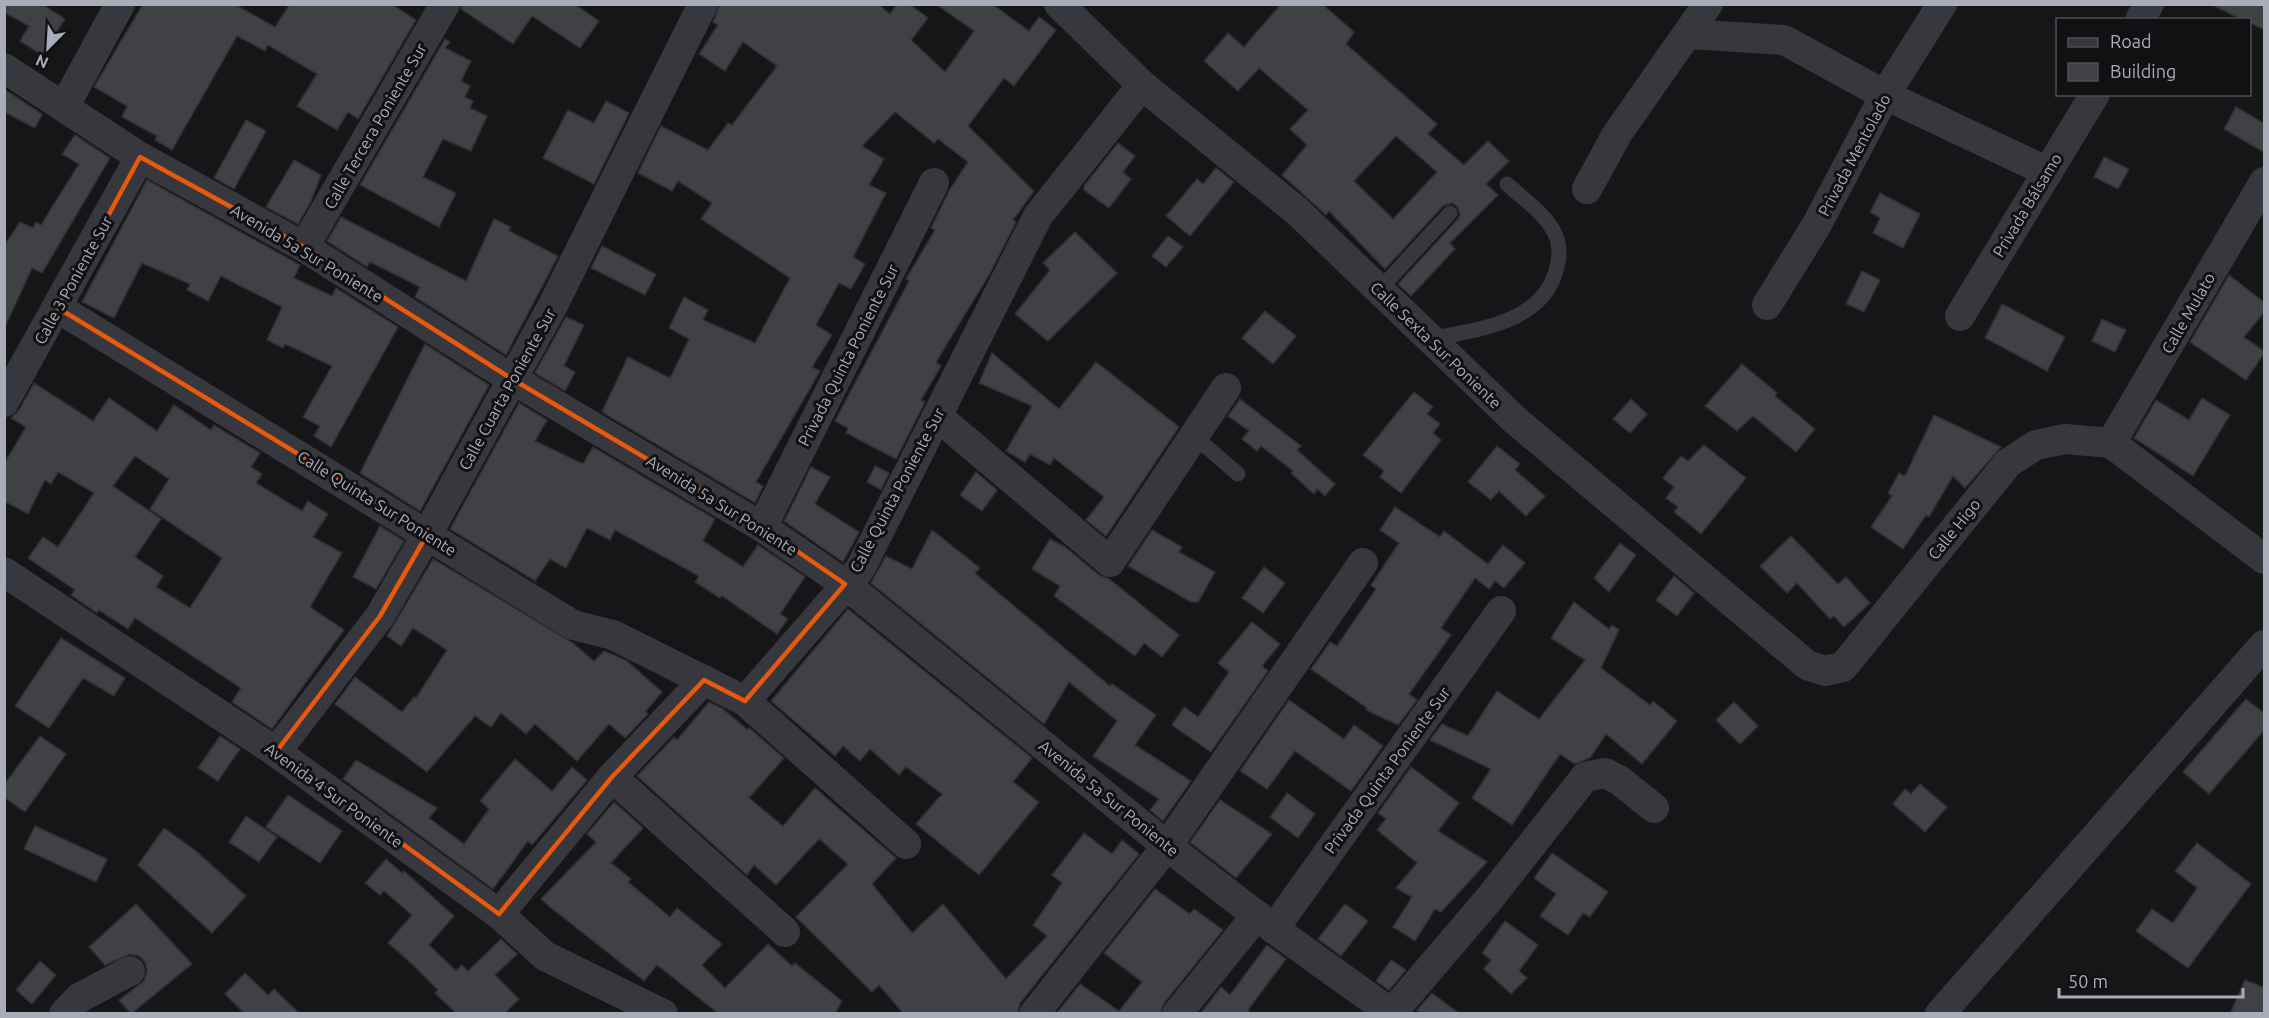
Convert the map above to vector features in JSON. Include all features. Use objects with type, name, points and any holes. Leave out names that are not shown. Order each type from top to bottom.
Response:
[{"type":"street","points":[[64,107],[120,4]]},
{"type":"street","name":"Calle Tercera Poniente Sur","points":[[304,247],[445,4]]},
{"type":"street","name":"Calle Cuarta Poniente Sur","points":[[276,752],[380,616],[428,533],[559,294],[703,4]]},
{"type":"street","name":"Calle Sexta Sur Poniente","points":[[1059,4],[1142,85],[1298,212],[1515,421],[1807,665],[1825,671]]},
{"type":"street","points":[[1587,189],[1617,134],[1708,4]]},
{"type":"street","name":"Privada Mentolado","points":[[1767,305],[1816,225],[1885,95],[1942,4]]},
{"type":"street","points":[[2141,18],[2149,4]]},
{"type":"street","points":[[1688,34],[1784,40],[1885,95],[2048,172]]},
{"type":"street","name":"Avenida 5a Sur Poniente","points":[[4,68],[141,157],[304,247],[512,379],[762,527],[845,584],[1167,846],[1265,922],[1391,1013]]},
{"type":"street","name":"Calle Quinta Poniente Sur","points":[[745,701],[860,569],[1038,216],[1142,85]]},
{"type":"street","name":"Privada Bálsamo","points":[[1960,316],[2094,96]]},
{"type":"street","name":"Calle 3 Poniente Sur","points":[[4,402],[141,157]]},
{"type":"street","name":"Calle Mulato","points":[[2111,443],[2265,182]]},
{"type":"street","name":"Privada Quinta Poniente Sur","points":[[762,527],[934,183]]},
{"type":"street","name":"Calle Quinta Sur Poniente","points":[[58,308],[428,533],[573,626],[612,635],[704,680]]},
{"type":"street","points":[[937,416],[1110,562],[1226,388]]},
{"type":"street","name":"Calle Higo","points":[[1825,671],[1843,667],[2008,463],[2036,445],[2065,439],[2111,443]]},
{"type":"street","points":[[2111,443],[2265,559]]},
{"type":"street","points":[[1034,1014],[1167,846],[1363,563]]},
{"type":"street","name":"Avenida 4 Sur Poniente","points":[[4,572],[276,752],[499,914],[545,956],[663,1014]]},
{"type":"street","name":"Privada Quinta Poniente Sur","points":[[1265,922],[1501,611]]},
{"type":"street","points":[[1940,1014],[2265,645]]},
{"type":"street","points":[[499,914],[612,777],[704,680],[745,701],[906,844]]},
{"type":"street","points":[[1391,1013],[1489,899],[1585,777],[1605,773],[1619,780],[1654,808]]},
{"type":"street","points":[[612,777],[785,932]]},
{"type":"street","points":[[1177,1014],[1265,922]]},
{"type":"street","points":[[64,1014],[79,998],[130,972]]},
{"type":"lane","points":[[1430,339],[1490,327],[1524,313],[1551,287],[1559,260],[1555,234],[1541,216],[1507,184]]},
{"type":"lane","points":[[1379,290],[1450,213]]},
{"type":"lane","points":[[1193,435],[1238,474]]},
{"type":"highlighted area","points":[[140,157],[304,247],[512,379],[762,527],[845,584],[745,701],[704,680],[612,777],[499,914],[276,752],[380,616],[428,533],[58,308]]},
{"type":"building","points":[[4,4],[42,4],[65,19],[42,55],[20,41],[29,26],[4,12]]},
{"type":"building","points":[[143,4],[234,4],[275,27],[290,4],[391,4],[416,20],[358,119],[348,112],[337,130],[297,106],[317,74],[268,45],[265,51],[237,36],[172,150],[155,140],[157,136],[122,117],[127,106],[94,87]]},
{"type":"building","points":[[462,4],[574,4],[599,21],[580,48],[532,16],[513,44],[461,9]]},
{"type":"building","points":[[720,4],[878,4],[890,14],[897,4],[909,4],[928,18],[911,40],[945,72],[974,31],[936,4],[992,4],[1029,31],[1039,17],[1056,30],[1014,86],[1004,78],[968,126],[1034,191],[1013,220],[1016,222],[989,275],[936,362],[941,366],[921,400],[925,402],[896,459],[846,433],[848,428],[835,421],[909,281],[906,279],[935,230],[931,228],[950,189],[968,162],[938,139],[934,143],[895,112],[862,146],[884,159],[869,185],[886,193],[853,257],[865,264],[851,289],[839,283],[816,325],[832,335],[812,367],[820,371],[756,482],[763,486],[755,503],[602,412],[628,357],[670,378],[689,339],[669,328],[684,297],[708,310],[703,320],[755,343],[790,278],[701,219],[712,203],[678,181],[672,191],[638,173],[661,126],[708,150],[728,123],[732,125],[777,66],[743,42],[725,71],[699,54],[718,25],[713,22]]},
{"type":"building","points":[[1281,4],[1322,4],[1354,32],[1346,44],[1437,124],[1428,134],[1464,165],[1488,141],[1509,161],[1486,184],[1498,195],[1450,243],[1455,249],[1411,296],[1398,284],[1457,220],[1460,215],[1457,206],[1452,203],[1443,206],[1385,269],[1329,211],[1326,215],[1282,175],[1307,145],[1290,129],[1308,110],[1259,68],[1238,91],[1204,61],[1228,33],[1244,47]],"holes":[[[1396,136],[1437,172],[1393,219],[1354,181]]]},
{"type":"building","points":[[2211,4],[2265,4],[2265,30],[2251,23],[2251,18],[2238,18]]},
{"type":"building","points":[[445,39],[450,42],[445,48],[471,61],[461,81],[470,86],[465,97],[473,101],[470,108],[487,116],[471,151],[443,139],[423,177],[456,193],[439,227],[360,185]]},
{"type":"building","points":[[4,89],[42,114],[35,128],[4,112]]},
{"type":"building","points":[[606,101],[629,113],[594,184],[543,158],[568,110],[594,123]]},
{"type":"building","points":[[2236,107],[2265,124],[2265,153],[2224,129]]},
{"type":"building","points":[[246,120],[266,131],[234,189],[214,178]]},
{"type":"building","points":[[75,135],[110,158],[42,273],[32,268],[4,329],[4,246],[20,222],[33,228],[36,222],[41,225],[79,164],[62,154]]},
{"type":"building","points":[[1118,143],[1135,156],[1123,172],[1131,179],[1109,208],[1084,190],[1084,186]]},
{"type":"building","points":[[2104,157],[2129,169],[2118,189],[2094,177]]},
{"type":"building","points":[[294,160],[321,175],[311,201],[298,224],[266,207]]},
{"type":"building","points":[[1216,168],[1234,182],[1190,236],[1166,216],[1197,179],[1203,184]]},
{"type":"building","points":[[147,180],[300,265],[294,278],[332,296],[336,288],[398,327],[331,447],[314,436],[320,426],[303,417],[332,366],[285,344],[283,348],[267,340],[282,307],[221,276],[208,301],[187,290],[190,284],[142,263],[114,318],[82,302]]},
{"type":"building","points":[[1880,193],[1920,214],[1903,248],[1873,233],[1880,218],[1870,212]]},
{"type":"building","points":[[341,217],[466,281],[494,219],[511,227],[509,231],[558,256],[506,355],[415,297],[420,287],[370,262],[367,267],[327,241]]},
{"type":"building","points":[[1075,232],[1117,273],[1048,341],[1015,314],[1050,270],[1043,263]]},
{"type":"building","points":[[1168,236],[1183,247],[1166,267],[1152,256]]},
{"type":"building","points":[[602,246],[656,274],[645,295],[591,268]]},
{"type":"building","points":[[1862,271],[1880,280],[1864,312],[1846,304]]},
{"type":"building","points":[[2229,275],[2265,303],[2265,311],[2244,337],[2265,352],[2246,380],[2190,342]]},
{"type":"building","points":[[2002,304],[2065,337],[2047,371],[1985,338]]},
{"type":"building","points":[[1265,311],[1296,336],[1273,364],[1242,338]]},
{"type":"building","points":[[566,317],[584,325],[564,366],[575,372],[565,391],[535,373]]},
{"type":"building","points":[[2102,319],[2126,330],[2115,352],[2092,341]]},
{"type":"building","points":[[425,344],[489,385],[420,511],[360,473]]},
{"type":"building","points":[[992,353],[1059,409],[1096,362],[1179,427],[1106,536],[1086,520],[1104,497],[1054,458],[1050,465],[1030,454],[1025,462],[1006,451],[1032,406],[979,383]]},
{"type":"building","points":[[1742,364],[1777,393],[1775,396],[1815,429],[1796,452],[1753,416],[1737,431],[1705,406]]},
{"type":"building","points":[[34,383],[93,421],[109,398],[157,431],[174,405],[211,430],[214,425],[260,453],[251,467],[262,474],[256,483],[302,511],[308,501],[328,514],[313,537],[342,553],[310,607],[344,630],[272,729],[232,702],[241,688],[135,618],[128,629],[99,610],[97,613],[71,595],[75,590],[28,558],[43,537],[58,547],[94,493],[58,472],[51,484],[45,480],[28,514],[4,501],[4,464],[26,427],[11,418],[19,410]],"holes":[[[135,456],[169,479],[150,509],[222,558],[190,608],[156,587],[163,576],[135,557],[161,519],[113,486]]]},
{"type":"building","points":[[1414,392],[1433,407],[1427,414],[1440,424],[1433,433],[1441,440],[1401,493],[1380,477],[1384,471],[1363,455]]},
{"type":"building","points":[[2202,398],[2230,415],[2193,476],[2134,438],[2156,400],[2189,420]]},
{"type":"building","points":[[1240,399],[1301,446],[1297,450],[1335,484],[1325,496],[1317,489],[1314,494],[1291,473],[1293,471],[1261,446],[1257,451],[1242,439],[1249,431],[1228,416]]},
{"type":"building","points":[[1631,399],[1647,414],[1630,433],[1613,419]]},
{"type":"building","points":[[519,403],[547,420],[535,441],[583,464],[593,447],[715,519],[703,541],[743,567],[758,545],[805,577],[780,614],[788,619],[777,634],[722,596],[720,598],[695,582],[699,576],[615,530],[610,540],[587,528],[566,568],[550,559],[535,581],[450,529]]},
{"type":"building","points":[[1934,415],[2001,447],[1965,488],[1953,476],[1929,517],[1926,515],[1903,549],[1871,527],[1892,496],[1888,493],[1899,473],[1905,476]]},
{"type":"building","points":[[1704,445],[1746,478],[1701,534],[1674,512],[1678,507],[1666,498],[1674,487],[1663,478],[1681,456],[1688,461]]},
{"type":"building","points":[[1497,446],[1520,464],[1515,470],[1545,496],[1526,516],[1499,491],[1491,500],[1468,482]]},
{"type":"building","points":[[875,466],[889,473],[881,490],[867,482]]},
{"type":"building","points":[[811,467],[830,477],[815,504],[859,532],[843,562],[784,521]]},
{"type":"building","points":[[976,472],[997,490],[982,511],[960,495]]},
{"type":"building","points":[[1395,507],[1440,537],[1444,531],[1488,564],[1503,545],[1525,563],[1504,588],[1495,581],[1489,589],[1475,578],[1441,628],[1451,635],[1409,694],[1417,700],[1398,725],[1366,710],[1367,708],[1311,669],[1330,642],[1337,646],[1376,589],[1371,585],[1399,543],[1380,530]]},
{"type":"building","points":[[380,526],[404,541],[376,589],[353,577]]},
{"type":"building","points":[[932,530],[980,568],[975,573],[1110,686],[1112,684],[1156,715],[1135,745],[1191,781],[1163,821],[1150,810],[1159,799],[1093,756],[1117,721],[1069,682],[1044,724],[871,583],[886,556],[912,569]]},
{"type":"building","points":[[1152,530],[1182,547],[1179,552],[1215,572],[1198,602],[1191,602],[1128,566]]},
{"type":"building","points":[[1791,536],[1838,584],[1846,577],[1870,603],[1844,627],[1834,616],[1830,619],[1797,583],[1787,593],[1760,566]]},
{"type":"building","points":[[1050,539],[1065,547],[1099,575],[1109,579],[1179,635],[1162,657],[1144,643],[1135,656],[1054,596],[1060,586],[1032,569]]},
{"type":"building","points":[[1620,543],[1636,555],[1609,592],[1594,578]]},
{"type":"building","points":[[433,559],[573,643],[594,661],[604,651],[627,661],[662,692],[645,712],[648,714],[625,738],[609,724],[577,761],[535,724],[526,734],[501,713],[491,727],[475,716],[427,772],[335,704],[355,677],[402,712],[414,697],[416,698],[447,650],[413,628],[401,646],[387,636]]},
{"type":"building","points":[[1264,567],[1285,583],[1263,613],[1242,598]]},
{"type":"building","points":[[1674,576],[1694,593],[1677,616],[1656,600]]},
{"type":"building","points":[[1574,602],[1609,629],[1612,625],[1619,630],[1601,668],[1650,705],[1653,701],[1677,721],[1642,764],[1606,734],[1590,758],[1575,764],[1560,754],[1512,825],[1472,798],[1491,769],[1430,740],[1442,724],[1468,736],[1497,691],[1539,719],[1585,660],[1551,638]]},
{"type":"building","points":[[848,609],[1032,758],[1013,782],[1039,802],[979,875],[916,824],[942,794],[906,767],[899,775],[870,749],[860,761],[843,746],[835,756],[771,701]]},
{"type":"building","points":[[1252,622],[1280,644],[1262,666],[1268,671],[1211,752],[1172,725],[1184,707],[1198,717],[1229,672],[1218,663]]},
{"type":"building","points":[[61,638],[125,678],[114,696],[83,678],[49,728],[15,706]]},
{"type":"building","points":[[2246,699],[2265,714],[2265,729],[2209,794],[2183,772]]},
{"type":"building","points":[[1289,700],[1344,739],[1354,725],[1383,746],[1351,791],[1295,751],[1267,789],[1240,771]]},
{"type":"building","points":[[709,702],[723,709],[748,730],[749,728],[784,758],[749,798],[783,826],[815,788],[896,858],[872,884],[912,933],[943,904],[1006,979],[1047,936],[1033,925],[1062,883],[1052,875],[1084,833],[1112,854],[1122,840],[1139,854],[1020,1003],[1017,1014],[904,1014],[879,985],[872,992],[796,917],[848,864],[819,839],[776,885],[754,865],[747,875],[637,776],[674,737],[677,740]]},
{"type":"building","points":[[1734,702],[1758,726],[1740,744],[1716,720]]},
{"type":"building","points":[[40,736],[66,754],[25,812],[4,797],[4,785]]},
{"type":"building","points":[[220,736],[240,749],[218,781],[198,768]]},
{"type":"building","points":[[515,759],[552,791],[572,767],[587,780],[532,845],[528,841],[493,889],[343,779],[356,760],[437,808],[429,818],[464,844],[489,809],[480,801]]},
{"type":"building","points":[[1411,767],[1459,803],[1438,831],[1487,862],[1441,912],[1435,909],[1415,941],[1393,927],[1412,897],[1396,888],[1417,863],[1377,830],[1386,819],[1378,813]]},
{"type":"building","points":[[1920,784],[1947,807],[1925,832],[1893,804],[1905,789],[1911,794]]},
{"type":"building","points":[[1287,793],[1315,814],[1298,838],[1270,817]]},
{"type":"building","points":[[288,795],[342,831],[320,863],[266,827]]},
{"type":"building","points":[[1220,800],[1272,834],[1236,878],[1190,842]]},
{"type":"building","points":[[614,802],[643,828],[611,863],[631,879],[628,882],[670,917],[677,908],[722,944],[702,965],[725,988],[768,944],[792,966],[795,963],[842,1001],[835,1014],[719,1014],[657,965],[644,981],[541,899],[596,842],[587,834]]},
{"type":"building","points":[[246,816],[277,837],[259,862],[229,842]]},
{"type":"building","points":[[35,826],[107,859],[96,882],[24,849]]},
{"type":"building","points":[[164,828],[196,851],[246,896],[212,933],[138,865]]},
{"type":"building","points":[[2197,843],[2251,884],[2188,968],[2136,931],[2152,909],[2173,923],[2197,888],[2175,871]]},
{"type":"building","points":[[1552,853],[1608,892],[1590,917],[1583,913],[1568,935],[1540,916],[1556,894],[1534,878]]},
{"type":"building","points":[[386,859],[402,873],[404,871],[454,916],[429,945],[456,971],[462,965],[468,971],[501,939],[517,954],[495,975],[519,999],[504,1014],[457,1014],[435,993],[438,990],[388,943],[412,915],[384,891],[380,895],[365,883]]},
{"type":"building","points":[[1155,889],[1190,914],[1194,909],[1223,930],[1164,1003],[1160,1014],[1056,1014],[1080,984],[1119,1011],[1142,982],[1104,953]]},
{"type":"building","points":[[136,904],[192,964],[131,1014],[119,1000],[144,981],[147,971],[145,962],[139,956],[130,954],[105,965],[89,947]]},
{"type":"building","points":[[1345,904],[1368,921],[1341,956],[1318,939]]},
{"type":"building","points":[[1505,921],[1538,945],[1519,971],[1527,978],[1511,994],[1484,969],[1491,960],[1482,953]]},
{"type":"building","points":[[1267,945],[1286,959],[1248,1010],[1252,1014],[1200,1014],[1221,987],[1230,995]]},
{"type":"building","points":[[1391,960],[1406,970],[1389,990],[1376,981]]},
{"type":"building","points":[[40,961],[56,975],[32,1004],[16,990]]},
{"type":"building","points":[[245,973],[268,995],[274,989],[300,1014],[245,1014],[225,994]]},
{"type":"building","points":[[2245,980],[2265,988],[2265,1014],[2230,1014]]},
{"type":"building","points":[[1432,993],[1460,1014],[1423,1014],[1417,1010]]}]
